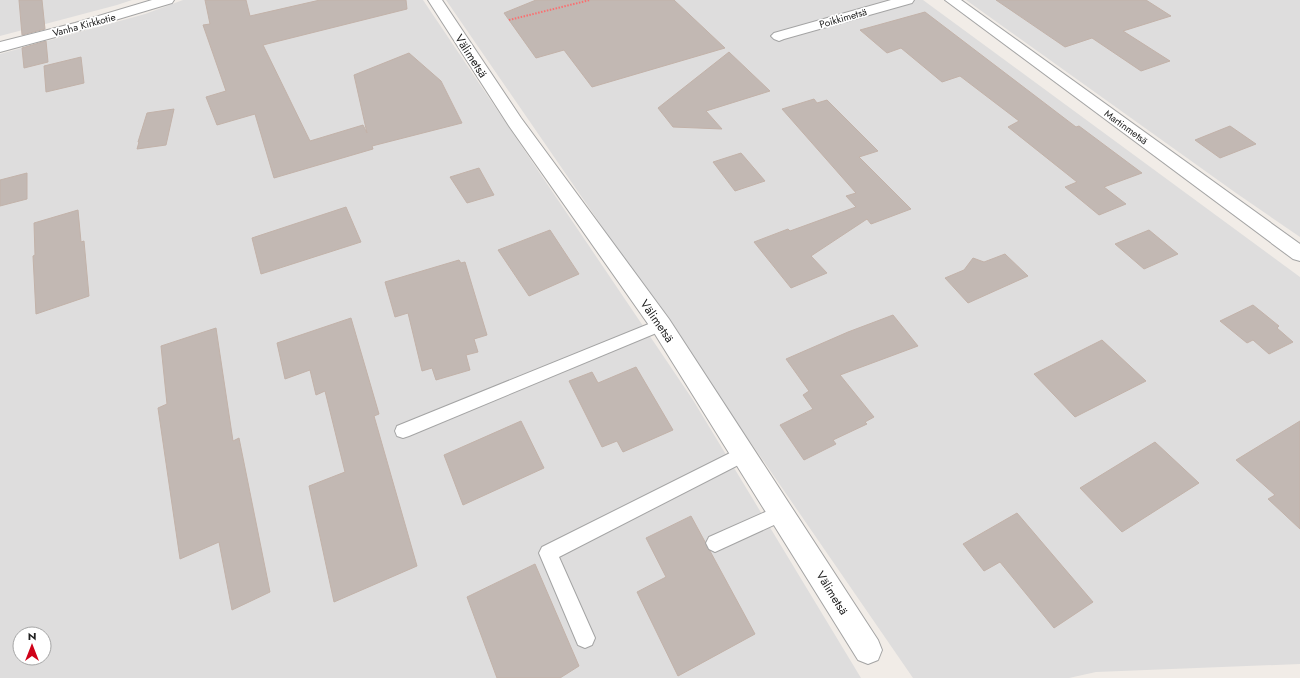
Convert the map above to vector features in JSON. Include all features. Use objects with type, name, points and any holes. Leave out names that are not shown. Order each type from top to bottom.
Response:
[{"type":"street","name":"Vanha Kirkkotie","points":[[0,47],[80,26],[167,0]]},
{"type":"street","name":"Välimetsä","points":[[435,0],[515,122],[660,326],[744,454],[868,650]]},
{"type":"street","name":"Poikkimetsä","points":[[779,36],[907,0]]},
{"type":"street","name":"Martinmetsä","points":[[952,0],[1300,254]]},
{"type":"lane","points":[[403,431],[660,326]]},
{"type":"lane","points":[[586,638],[548,553],[744,454]]},
{"type":"lane","points":[[715,543],[781,513]]},
{"type":"path","points":[[509,20],[590,0]]},
{"type":"shaded area","points":[[0,0],[132,0],[0,36]]},
{"type":"shaded area","points":[[183,0],[423,0],[693,400],[861,678],[0,678],[0,54],[145,14]]},
{"type":"shaded area","points":[[446,0],[923,0],[1300,277],[1300,664],[1096,672],[1069,678],[913,678]]},
{"type":"shaded area","points":[[966,0],[1300,0],[1300,237],[1236,193]]},
{"type":"building","points":[[19,0],[42,0],[45,29],[22,35]]},
{"type":"building","points":[[205,0],[246,0],[250,16],[320,0],[406,0],[407,9],[263,45],[310,141],[363,125],[367,133],[354,75],[409,53],[441,81],[462,123],[372,146],[373,149],[274,178],[255,114],[217,125],[206,97],[226,91],[203,25],[210,24]]},
{"type":"building","points":[[536,0],[674,0],[725,48],[592,87],[564,50],[536,58],[504,13]]},
{"type":"building","points":[[996,0],[1146,0],[1171,16],[1123,31],[1170,61],[1141,71],[1092,38],[1065,47]]},
{"type":"building","points":[[925,12],[1076,127],[1079,126],[1142,173],[1104,187],[1126,204],[1099,215],[1065,187],[1077,182],[1008,127],[1019,121],[960,76],[942,82],[901,48],[887,53],[860,30]]},
{"type":"building","points":[[46,41],[48,62],[24,68],[22,48]]},
{"type":"building","points":[[729,52],[770,91],[706,111],[722,129],[673,127],[658,108]]},
{"type":"building","points":[[81,57],[84,83],[46,92],[44,66]]},
{"type":"building","points":[[814,99],[817,103],[827,100],[878,151],[859,157],[911,209],[871,224],[867,219],[811,256],[827,273],[791,288],[754,242],[788,229],[790,231],[856,207],[846,196],[856,193],[782,109]]},
{"type":"building","points":[[174,109],[166,145],[137,149],[147,113]]},
{"type":"building","points":[[1230,126],[1256,144],[1220,158],[1195,140]]},
{"type":"building","points":[[741,153],[765,181],[735,191],[713,162]]},
{"type":"building","points":[[479,168],[494,195],[467,203],[450,177]]},
{"type":"building","points":[[27,173],[27,199],[0,206],[0,180]]},
{"type":"building","points":[[346,207],[361,242],[261,274],[252,238]]},
{"type":"building","points":[[78,210],[81,242],[84,241],[89,296],[36,314],[33,256],[35,255],[34,223]]},
{"type":"building","points":[[550,230],[579,274],[529,296],[498,250]]},
{"type":"building","points":[[1149,230],[1178,254],[1144,269],[1115,244]]},
{"type":"building","points":[[1005,254],[1028,276],[968,303],[945,278],[964,270],[973,258],[984,262]]},
{"type":"building","points":[[459,260],[461,263],[465,262],[487,335],[474,339],[478,352],[466,355],[470,370],[436,380],[432,368],[422,371],[408,313],[395,317],[385,282]]},
{"type":"building","points":[[1253,305],[1279,326],[1277,328],[1293,342],[1269,354],[1253,340],[1247,343],[1220,321]]},
{"type":"building","points":[[893,315],[918,346],[840,375],[874,417],[865,422],[867,424],[833,440],[836,444],[804,460],[780,425],[813,409],[803,395],[809,391],[786,359],[848,332]]},
{"type":"building","points":[[351,318],[379,414],[374,416],[417,566],[334,602],[309,486],[345,472],[325,391],[316,395],[310,370],[285,379],[277,343]]},
{"type":"building","points":[[216,328],[233,441],[239,438],[270,592],[232,610],[219,542],[180,559],[158,408],[167,404],[161,346]]},
{"type":"building","points":[[1102,340],[1146,381],[1075,417],[1034,374]]},
{"type":"building","points":[[636,367],[673,430],[623,452],[617,441],[602,447],[569,381],[592,372],[598,383]]},
{"type":"building","points":[[521,421],[544,468],[463,505],[444,455]]},
{"type":"building","points":[[1300,421],[1300,529],[1268,499],[1275,495],[1236,460]]},
{"type":"building","points":[[1155,442],[1199,483],[1122,532],[1080,488]]},
{"type":"building","points":[[1017,513],[1093,602],[1054,628],[1000,562],[984,571],[963,544]]},
{"type":"building","points":[[691,516],[755,634],[678,676],[637,592],[666,577],[646,538]]},
{"type":"building","points":[[535,564],[579,666],[560,678],[497,678],[467,597]]}]
